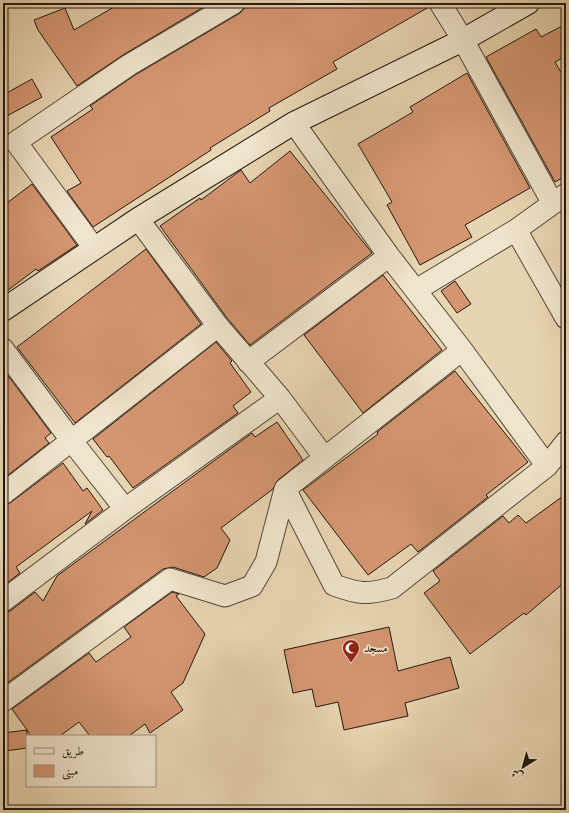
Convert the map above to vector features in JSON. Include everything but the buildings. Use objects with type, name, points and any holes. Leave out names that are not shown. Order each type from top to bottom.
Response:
[{"type":"street","points":[[94,248],[16,142],[129,65],[234,3]]},
{"type":"street","points":[[416,290],[516,230],[559,198],[440,3]]},
{"type":"street","points":[[3,310],[138,219],[294,123],[463,40],[528,3]]},
{"type":"street","points":[[294,123],[389,256],[462,350],[547,466]]},
{"type":"street","points":[[138,219],[218,326],[280,398],[324,457]]},
{"type":"street","points":[[516,230],[566,318]]},
{"type":"street","points":[[248,362],[389,256]]},
{"type":"street","points":[[3,494],[218,326]]},
{"type":"street","points":[[3,348],[71,440],[125,509]]},
{"type":"street","points":[[3,701],[170,579],[225,596],[252,586],[266,562],[285,489],[462,350]]},
{"type":"street","points":[[3,601],[125,509],[280,398]]},
{"type":"street","points":[[285,489],[334,585],[358,593],[376,592],[392,588],[547,466],[566,442]]},
{"type":"place","name":"مسجد","points":[[351,663]]}]
